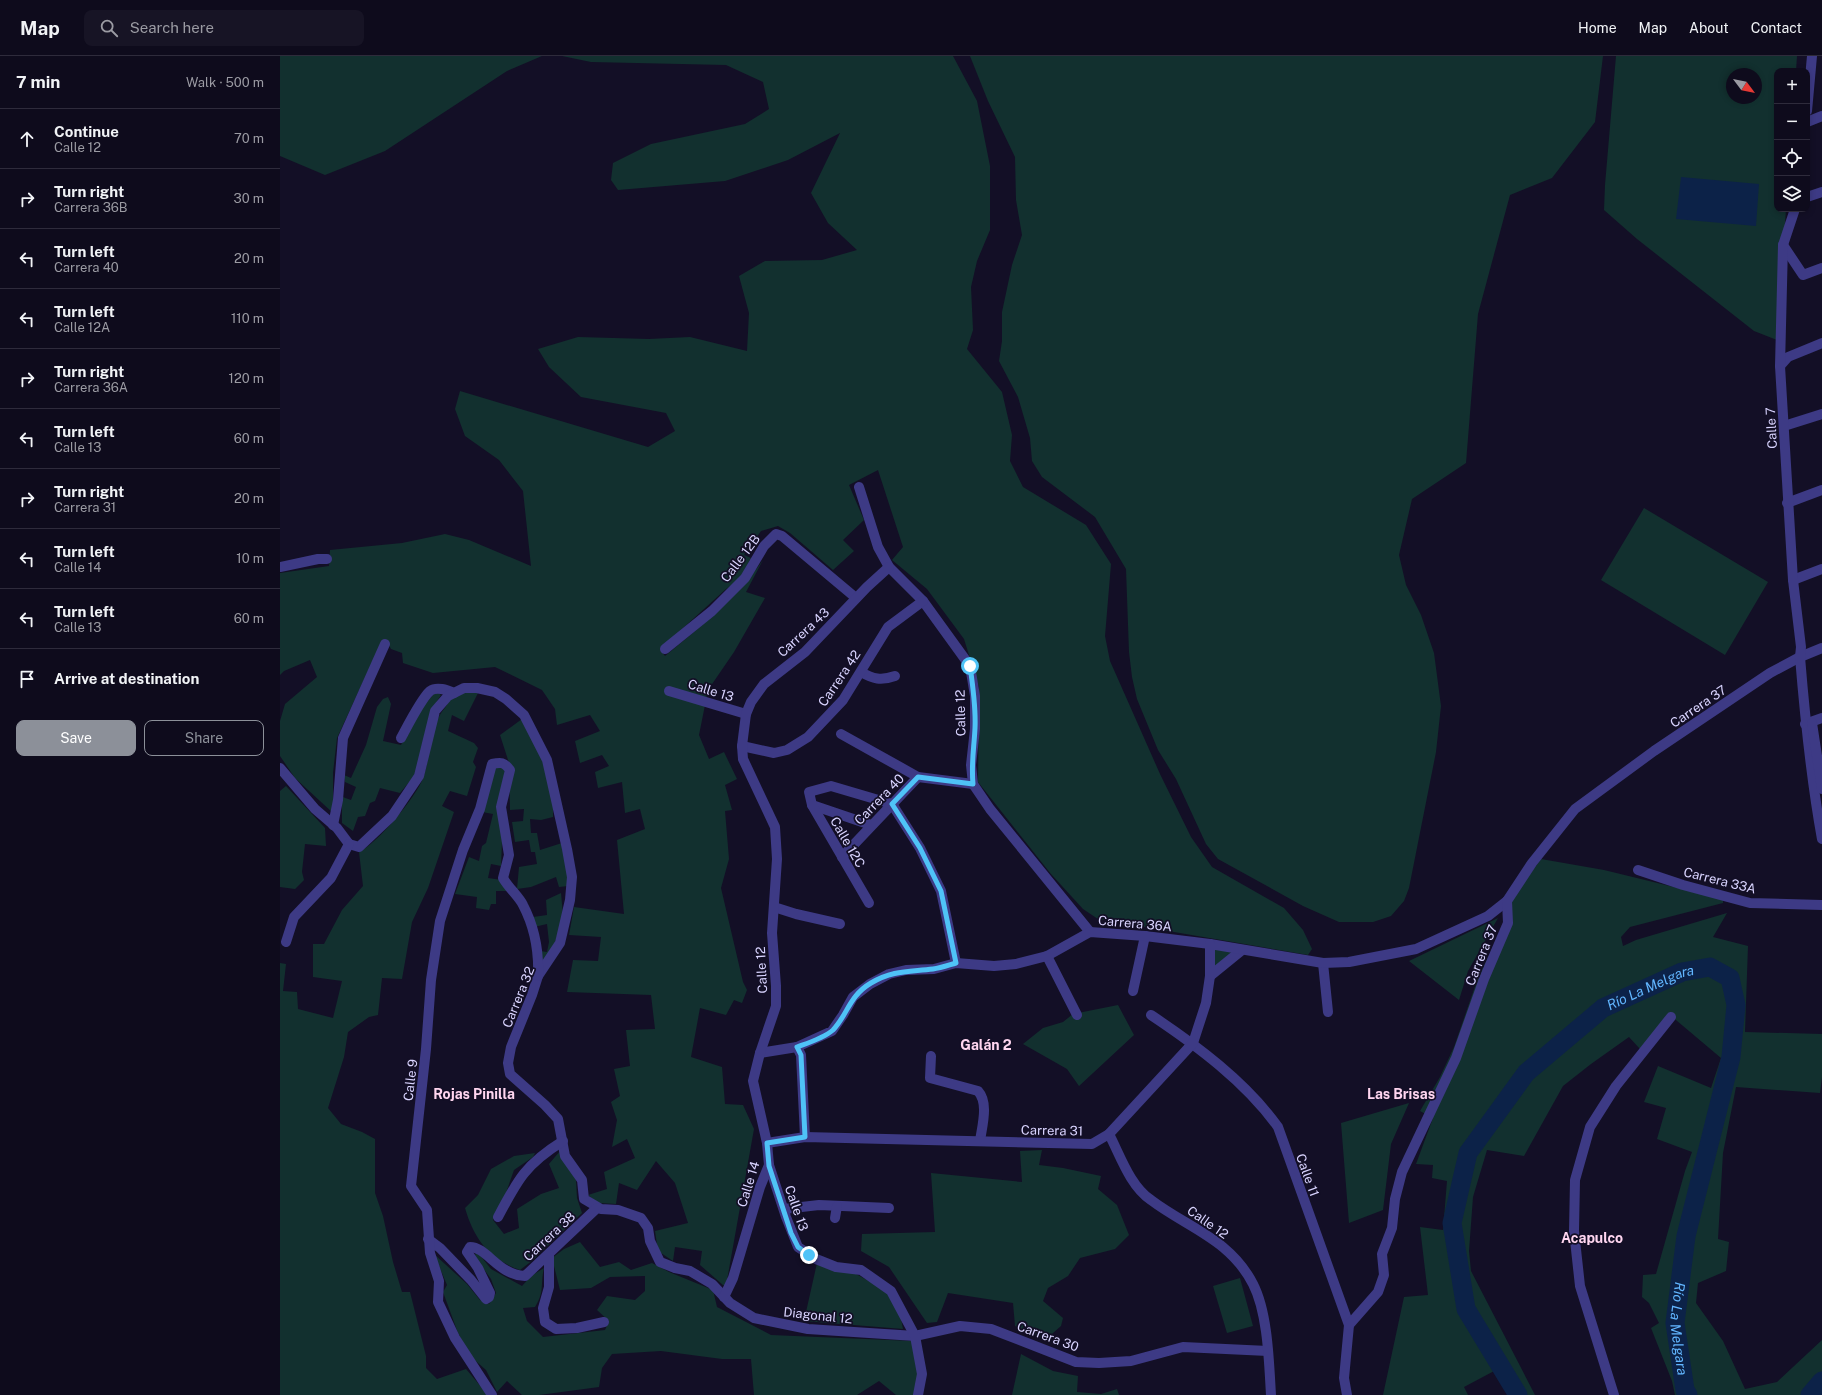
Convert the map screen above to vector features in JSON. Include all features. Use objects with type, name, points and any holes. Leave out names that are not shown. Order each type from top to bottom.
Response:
[{"type":"street","points":[[1808,104],[1812,56]]},
{"type":"street","points":[[1810,121],[1822,116]]},
{"type":"street","points":[[1810,196],[1822,192]]},
{"type":"street","name":"Calle 7","points":[[1795,212],[1783,244],[1780,366],[1787,503],[1793,580],[1822,839]]},
{"type":"street","points":[[1783,244],[1803,275],[1822,268]]},
{"type":"street","points":[[1780,366],[1788,357],[1822,343]]},
{"type":"street","points":[[1784,426],[1822,414]]},
{"type":"street","name":"Calle 12","points":[[859,487],[878,547],[889,567],[923,601],[970,666],[975,696],[975,729],[971,765],[973,784],[990,809],[1090,932]]},
{"type":"street","points":[[1787,503],[1822,490]]},
{"type":"street","name":"Calle 12B","points":[[665,650],[712,611],[745,578],[764,546],[776,534],[782,536],[856,598]]},
{"type":"street","points":[[280,567],[318,559],[327,559]]},
{"type":"street","name":"Carrera 43","points":[[742,746],[746,714],[751,702],[764,684],[805,652],[876,577],[889,567]]},
{"type":"street","points":[[1793,580],[1822,569]]},
{"type":"street","name":"Carrera 42","points":[[742,746],[774,753],[786,750],[808,737],[843,700],[888,627],[923,601]]},
{"type":"street","points":[[333,825],[338,800],[343,738],[385,644]]},
{"type":"street","name":"Carrera 37","points":[[1349,1326],[1378,1292],[1384,1275],[1382,1254],[1392,1228],[1394,1199],[1402,1172],[1456,1058],[1484,979],[1508,923],[1507,901],[1532,863],[1575,809],[1660,746],[1770,673],[1802,653],[1822,648]]},
{"type":"street","points":[[861,672],[873,679],[885,680],[895,676]]},
{"type":"street","points":[[401,738],[409,722],[430,691],[441,688],[454,693]]},
{"type":"street","name":"Carrera 32","points":[[349,844],[359,847],[392,816],[409,791],[419,776],[435,711],[448,696],[464,688],[477,688],[495,692],[506,699],[524,715],[546,760],[567,848],[572,877],[570,900],[560,943],[538,976],[511,1047],[508,1063],[510,1074],[545,1105],[558,1119],[565,1156],[582,1180],[584,1199],[598,1208]]},
{"type":"street","name":"Calle 13","points":[[669,691],[746,714]]},
{"type":"street","points":[[1809,723],[1822,718]]},
{"type":"street","name":"Calle 7","points":[[1809,723],[1822,789]]},
{"type":"street","points":[[842,734],[918,777],[973,784]]},
{"type":"street","name":"Calle 12","points":[[742,746],[743,759],[775,827],[777,859],[772,933],[776,1006],[760,1053]]},
{"type":"street","name":"Calle 9","points":[[492,1395],[455,1338],[438,1302],[439,1281],[430,1253],[426,1210],[411,1186],[426,1049],[431,980],[440,921],[463,850],[480,809],[492,764],[501,762],[506,764],[510,770],[501,807],[509,855],[503,878],[510,890],[523,904],[532,929],[538,960],[538,976]]},
{"type":"street","points":[[280,768],[315,809],[333,825],[349,844],[331,878],[294,917],[286,942]]},
{"type":"street","name":"Carrera 40","points":[[842,857],[918,777]]},
{"type":"street","name":"Calle 12C","points":[[869,903],[812,805],[809,792],[831,786],[892,804]]},
{"type":"street","points":[[892,804],[920,848],[941,891],[956,963]]},
{"type":"street","points":[[812,805],[871,825]]},
{"type":"street","name":"Carrera 33A","points":[[1638,870],[1683,885],[1750,903],[1822,905]]},
{"type":"street","name":"Carrera 36A","points":[[760,1053],[797,1047],[832,1030],[843,1015],[853,997],[870,984],[889,974],[906,970],[934,969],[956,963],[994,966],[1016,964],[1047,956],[1090,932],[1145,936],[1210,944],[1323,963],[1349,962],[1416,949],[1488,916],[1507,901]]},
{"type":"street","points":[[774,907],[840,924]]},
{"type":"street","points":[[1133,991],[1145,936]]},
{"type":"street","name":"Carrera 31","points":[[767,1143],[805,1137],[1092,1144],[1109,1134],[1193,1043],[1206,1003],[1210,976],[1210,944]]},
{"type":"street","points":[[1210,976],[1242,950]]},
{"type":"street","points":[[1047,956],[1077,1015]]},
{"type":"street","points":[[1323,963],[1328,1012]]},
{"type":"street","name":"Calle 11","points":[[1151,1015],[1193,1043],[1263,1107],[1278,1127],[1349,1326],[1344,1378],[1347,1395]]},
{"type":"street","points":[[1614,1395],[1580,1286],[1574,1231],[1575,1180],[1590,1127],[1616,1086],[1671,1017]]},
{"type":"street","points":[[797,1047],[801,1055],[805,1137]]},
{"type":"street","name":"Calle 14","points":[[724,1297],[734,1278],[760,1187],[769,1166],[767,1143],[754,1081],[760,1053]]},
{"type":"street","points":[[930,1056],[930,1078],[978,1091],[983,1096],[984,1103],[980,1141]]},
{"type":"street","name":"Calle 12","points":[[1109,1134],[1136,1186],[1150,1200],[1205,1233],[1223,1246],[1253,1284],[1260,1307],[1268,1351],[1271,1395]]},
{"type":"street","points":[[498,1217],[520,1177],[541,1155],[563,1141]]},
{"type":"street","name":"Calle 13","points":[[769,1166],[798,1247],[816,1259],[836,1267],[861,1270],[891,1291],[915,1336],[922,1374],[918,1395]]},
{"type":"street","points":[[784,1209],[819,1204],[889,1208]]},
{"type":"street","points":[[834,1218],[837,1206]]},
{"type":"street","points":[[598,1208],[601,1210],[618,1210],[641,1218],[648,1228],[650,1241],[660,1262],[675,1268],[690,1271],[712,1284],[724,1297]]},
{"type":"street","name":"Carrera 38","points":[[428,1239],[440,1248],[471,1280],[486,1299],[489,1297],[490,1293],[478,1268],[467,1252],[470,1247],[476,1247],[496,1265],[515,1276],[525,1276],[598,1208]]},
{"type":"street","points":[[549,1254],[549,1287],[543,1308],[545,1322],[556,1329],[577,1328],[604,1322]]},
{"type":"street","name":"Diagonal 12","points":[[724,1297],[754,1318],[784,1325],[808,1329],[915,1336]]},
{"type":"street","name":"Carrera 30","points":[[915,1336],[960,1326],[991,1329],[1076,1362],[1099,1363],[1131,1361],[1183,1347],[1268,1351]]},
{"type":"green space","points":[[280,56],[542,56],[507,71],[385,151],[325,175],[280,156]]},
{"type":"green space","points":[[562,56],[953,56],[977,101],[990,166],[990,230],[977,261],[971,287],[973,330],[967,349],[1002,392],[1012,435],[1010,461],[1023,487],[1086,525],[1111,564],[1105,636],[1110,661],[1160,774],[1191,837],[1212,867],[1284,908],[1303,930],[1312,949],[1308,955],[1098,919],[1083,909],[1051,874],[978,782],[979,687],[964,639],[927,589],[892,560],[903,547],[878,470],[849,485],[864,520],[843,540],[854,551],[833,570],[790,533],[778,526],[761,531],[744,555],[751,558],[739,580],[726,589],[660,649],[665,656],[705,623],[741,587],[763,560],[746,592],[765,598],[734,652],[708,690],[699,735],[709,759],[724,752],[737,779],[725,785],[732,810],[725,811],[729,859],[721,888],[743,982],[747,990],[742,1003],[734,1000],[726,1015],[700,1008],[691,1057],[722,1067],[725,1104],[743,1105],[754,1129],[726,1286],[700,1265],[702,1251],[675,1247],[673,1261],[658,1251],[655,1231],[688,1223],[675,1183],[656,1161],[637,1190],[619,1183],[616,1204],[598,1203],[588,1195],[607,1189],[604,1172],[635,1158],[627,1139],[612,1147],[617,1120],[611,1102],[620,1096],[614,1069],[630,1066],[626,1030],[655,1029],[651,995],[567,992],[573,960],[598,961],[601,937],[569,935],[574,907],[624,914],[617,840],[645,829],[640,809],[625,813],[622,782],[598,788],[595,772],[609,766],[602,755],[580,763],[575,741],[600,731],[590,715],[557,725],[555,709],[542,690],[495,667],[433,673],[403,663],[402,653],[391,649],[386,640],[380,645],[337,738],[333,773],[333,813],[295,778],[280,756],[280,721],[285,704],[317,677],[310,660],[284,671],[280,675],[280,573],[329,566],[330,550],[402,543],[445,534],[469,540],[531,566],[523,491],[499,460],[465,436],[455,409],[460,391],[648,447],[675,431],[666,413],[581,397],[549,367],[538,349],[578,337],[649,339],[690,337],[747,351],[749,313],[739,276],[765,261],[822,260],[857,250],[828,223],[811,193],[840,133],[788,160],[725,181],[618,190],[611,180],[613,163],[651,144],[745,124],[769,109],[763,82],[726,65],[591,62]]},
{"type":"green space","points":[[970,56],[1603,56],[1595,122],[1552,178],[1510,195],[1478,314],[1466,463],[1412,499],[1399,555],[1406,585],[1421,615],[1434,653],[1441,706],[1436,752],[1409,888],[1404,901],[1391,916],[1373,922],[1339,922],[1303,906],[1218,859],[1206,844],[1176,779],[1158,750],[1137,699],[1132,677],[1129,652],[1126,569],[1095,517],[1042,477],[1032,461],[1030,438],[1018,397],[999,361],[1002,341],[1002,312],[1012,265],[1022,235],[1016,200],[1015,157],[988,101]]},
{"type":"green space","points":[[1616,56],[1797,56],[1796,68],[1774,68],[1774,212],[1786,212],[1777,340],[1754,331],[1637,239],[1604,210]]},
{"type":"green space","points":[[1644,508],[1768,582],[1725,655],[1601,580]]},
{"type":"green space","points":[[436,691],[441,695],[437,701],[416,774],[400,793],[380,788],[375,801],[370,803],[365,816],[358,817],[353,831],[342,823],[340,796],[351,800],[356,787],[345,782],[344,775],[351,778],[366,745],[377,707],[383,699],[388,697],[391,704],[383,741],[401,745],[415,717]]},
{"type":"green space","points":[[468,691],[478,693],[464,721],[452,715],[448,731],[474,743],[478,748],[473,762],[476,767],[467,796],[450,791],[442,806],[454,812],[428,888],[412,922],[402,979],[382,978],[378,1015],[369,1017],[348,1032],[344,1057],[328,1108],[341,1124],[375,1139],[375,1193],[383,1216],[393,1262],[402,1292],[410,1292],[426,1356],[426,1368],[437,1379],[466,1369],[488,1395],[280,1395],[280,963],[286,964],[283,991],[297,992],[298,1009],[333,1018],[342,981],[313,977],[313,944],[324,944],[342,910],[363,886],[359,852],[376,840],[386,830],[413,796],[426,770],[433,733],[439,716],[450,700]]},
{"type":"green space","points":[[522,719],[544,760],[553,802],[553,817],[541,820],[530,819],[531,833],[537,833],[540,850],[562,843],[570,878],[568,886],[559,887],[556,877],[531,887],[517,889],[519,867],[537,864],[535,852],[531,852],[529,840],[515,842],[512,822],[523,821],[524,809],[510,810],[509,763],[500,735]]},
{"type":"green space","points":[[494,767],[505,768],[501,866],[491,864],[488,878],[502,880],[507,891],[496,891],[496,904],[491,904],[489,910],[476,908],[477,897],[455,894],[469,857],[479,861],[482,846],[486,843],[493,814],[482,812]]},
{"type":"green space","points":[[286,786],[325,828],[326,846],[305,844],[302,872],[304,880],[295,889],[280,887],[280,791]]},
{"type":"green space","points":[[1541,859],[1604,870],[1723,899],[1723,903],[1630,927],[1621,937],[1623,946],[1636,940],[1727,913],[1713,937],[1748,946],[1745,1032],[1822,1034],[1822,1077],[1820,1093],[1736,1087],[1723,1153],[1718,1239],[1729,1242],[1726,1271],[1698,1283],[1696,1303],[1723,1341],[1745,1389],[1777,1382],[1822,1340],[1822,1395],[1675,1395],[1672,1381],[1651,1328],[1659,1323],[1649,1303],[1642,1297],[1643,1275],[1656,1274],[1685,1171],[1692,1152],[1657,1139],[1666,1108],[1644,1102],[1658,1066],[1711,1088],[1721,1058],[1670,1015],[1640,1049],[1629,1037],[1563,1086],[1524,1156],[1487,1150],[1473,1197],[1469,1251],[1471,1271],[1535,1395],[1511,1395],[1496,1370],[1464,1387],[1468,1395],[1383,1395],[1404,1297],[1428,1295],[1420,1227],[1443,1230],[1447,1181],[1432,1178],[1433,1165],[1416,1164],[1433,1118],[1420,1111],[1440,1077],[1454,1047],[1479,975],[1499,936],[1511,900]]},
{"type":"green space","points":[[561,893],[563,915],[553,950],[539,969],[540,951],[547,952],[549,942],[547,924],[534,927],[533,917],[547,915],[546,900]]},
{"type":"green space","points":[[1498,918],[1468,971],[1459,1000],[1409,961]]},
{"type":"green space","points":[[1212,947],[1236,951],[1212,969]]},
{"type":"green space","points":[[1118,1005],[1134,1035],[1079,1086],[1067,1069],[1023,1044],[1043,1028],[1063,1022],[1073,1014]]},
{"type":"green space","points":[[1409,1103],[1391,1144],[1383,1210],[1349,1223],[1341,1123]]},
{"type":"green space","points":[[1042,1150],[1039,1165],[1063,1168],[1101,1176],[1098,1189],[1117,1205],[1129,1235],[1115,1249],[1080,1258],[1068,1276],[1048,1288],[1043,1301],[1063,1318],[1061,1326],[1045,1340],[1015,1326],[1013,1303],[948,1293],[937,1322],[927,1323],[889,1267],[861,1251],[862,1234],[935,1232],[931,1173],[1022,1182],[1020,1151]]},
{"type":"green space","points":[[560,1151],[576,1180],[577,1198],[582,1213],[533,1260],[520,1270],[491,1254],[478,1238],[465,1208],[478,1195],[491,1169],[514,1156],[535,1153],[533,1157],[514,1170],[501,1207],[493,1220],[504,1234],[519,1228],[517,1209],[541,1194],[559,1188],[549,1164]]},
{"type":"green space","points":[[580,1242],[600,1267],[619,1262],[631,1270],[652,1263],[669,1272],[713,1290],[717,1307],[771,1335],[913,1341],[918,1374],[914,1395],[896,1395],[879,1381],[857,1395],[754,1395],[751,1359],[722,1359],[661,1351],[612,1354],[602,1368],[599,1387],[539,1395],[522,1395],[507,1381],[497,1392],[486,1370],[470,1356],[458,1333],[443,1292],[447,1285],[434,1254],[467,1284],[480,1300],[489,1304],[496,1293],[491,1279],[475,1257],[476,1250],[491,1269],[522,1286],[531,1276],[544,1268],[540,1297],[535,1307],[523,1308],[527,1321],[543,1337],[605,1330],[609,1321],[597,1310],[607,1296],[635,1300],[645,1291],[645,1276],[610,1277],[591,1288],[560,1290],[552,1258],[564,1249]]},
{"type":"green space","points":[[817,1263],[856,1274],[889,1292],[901,1318],[903,1329],[804,1321]]},
{"type":"green space","points":[[1240,1278],[1253,1326],[1227,1333],[1213,1286]]},
{"type":"green space","points":[[1021,1354],[1053,1371],[1078,1376],[1077,1392],[1101,1394],[1117,1389],[1119,1395],[1012,1395]]},
{"type":"water","points":[[1681,177],[1759,184],[1756,226],[1676,219]]},
{"type":"waterway","name":"Río La Melgara","points":[[1518,1395],[1466,1309],[1452,1223],[1468,1153],[1526,1073],[1603,1008],[1682,972],[1710,967],[1730,978],[1736,1005],[1731,1057],[1686,1236],[1675,1323],[1685,1390],[1688,1395]]},
{"type":"waterway","name":"Río La Melgara","points":[[1810,1395],[1822,1381]]},
{"type":"district","name":"Galán 2","points":[[986,1045]]},
{"type":"district","name":"Rojas Pinilla","points":[[474,1094]]},
{"type":"district","name":"Las Brisas","points":[[1401,1094]]},
{"type":"district","name":"Acapulco","points":[[1592,1238]]},
{"type":"route","points":[[809,1255],[798,1247],[791,1233],[769,1166],[767,1143],[805,1137],[801,1055],[797,1047],[832,1030],[843,1015],[853,997],[870,984],[889,974],[906,970],[934,969],[956,963],[941,891],[920,848],[892,804],[918,777],[973,784],[971,765],[975,729],[975,696],[970,666]]}]
